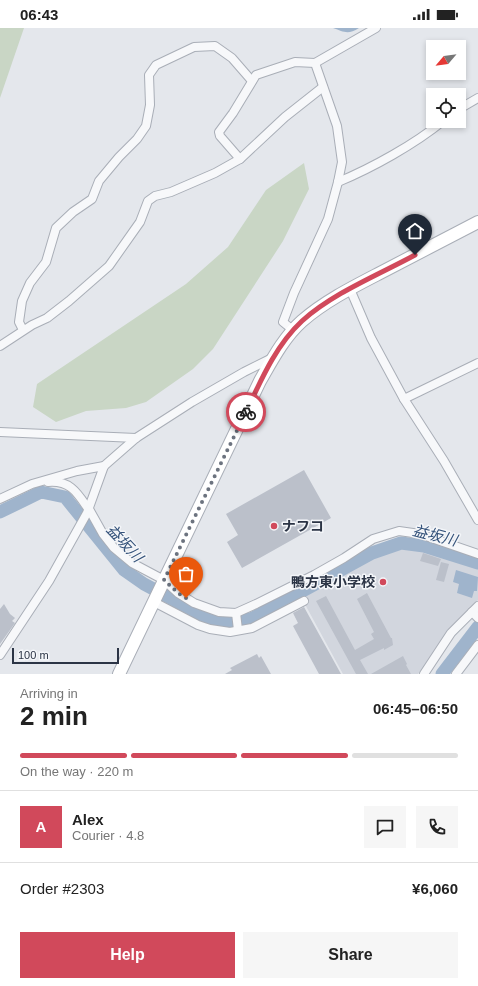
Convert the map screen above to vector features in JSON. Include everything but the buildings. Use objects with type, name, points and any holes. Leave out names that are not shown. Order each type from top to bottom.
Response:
[{"type":"main road","points":[[119,674],[260,381],[294,330],[301,322],[319,308],[350,289],[478,222]]},
{"type":"street","points":[[240,159],[220,136],[219,132],[233,114],[256,75],[295,62],[315,63],[376,28]]},
{"type":"street","points":[[23,330],[19,322],[22,301],[30,283],[46,262],[56,228],[73,212],[92,199],[98,181],[137,139],[146,126],[150,105],[149,75],[156,65],[194,47],[215,46],[232,58],[252,81]]},
{"type":"street","points":[[294,330],[283,322],[294,293],[328,219],[342,162],[337,126],[315,63]]},
{"type":"street","points":[[0,346],[23,330],[47,318],[109,266],[140,222],[148,201],[155,196],[171,192],[214,173],[240,159],[280,122],[323,87]]},
{"type":"street","points":[[466,106],[478,98]]},
{"type":"street","points":[[338,182],[386,158],[435,128]]},
{"type":"street","points":[[350,289],[371,338],[404,399],[444,461],[478,520]]},
{"type":"street","points":[[0,655],[49,581],[88,511],[104,466],[136,438],[231,379],[274,358]]},
{"type":"street","points":[[404,399],[478,363]]},
{"type":"street","points":[[0,432],[136,438]]},
{"type":"street","points":[[0,499],[32,484],[77,471],[104,466]]},
{"type":"street","points":[[32,484],[56,482],[66,484],[75,490],[103,534],[114,548],[132,563],[164,582],[194,603],[219,612],[236,613],[276,595],[314,575],[373,539],[399,531],[420,534],[478,554]]},
{"type":"street","points":[[155,599],[198,625],[210,629],[230,632],[252,628],[304,601]]},
{"type":"street","points":[[236,613],[238,630]]},
{"type":"street","points":[[424,674],[451,633],[476,613]]},
{"type":"street","points":[[456,674],[478,645]]},
{"type":"shaded area","name":"鴨方東小学校","points":[[395,543],[432,550],[478,567],[478,600],[450,630],[418,674],[343,674],[301,597]]},
{"type":"green space","points":[[0,28],[24,28],[0,98]]},
{"type":"green space","points":[[304,163],[309,189],[283,241],[213,349],[193,369],[146,402],[126,408],[86,411],[56,422],[33,407],[37,384],[186,284],[228,247],[266,190]]},
{"type":"water","points":[[333,28],[359,28],[349,32],[343,32]]},
{"type":"water","points":[[456,570],[478,577],[477,591],[474,591],[472,598],[457,593],[459,584],[453,582]]},
{"type":"waterway","name":"益坂川","points":[[0,512],[41,492],[65,497],[124,570],[144,584],[206,617],[221,623],[253,618],[372,553],[401,543],[424,546],[478,563]]},
{"type":"waterway","points":[[442,674],[478,627]]},
{"type":"way so far","points":[[186,598],[164,580],[246,412]]},
{"type":"place","name":"ナフコ","points":[[274,526]]},
{"type":"place","name":"鴨方東小学校","points":[[383,582]]},
{"type":"route","points":[[246,412],[260,381],[274,358],[286,339],[301,322],[342,293],[415,255]]}]
